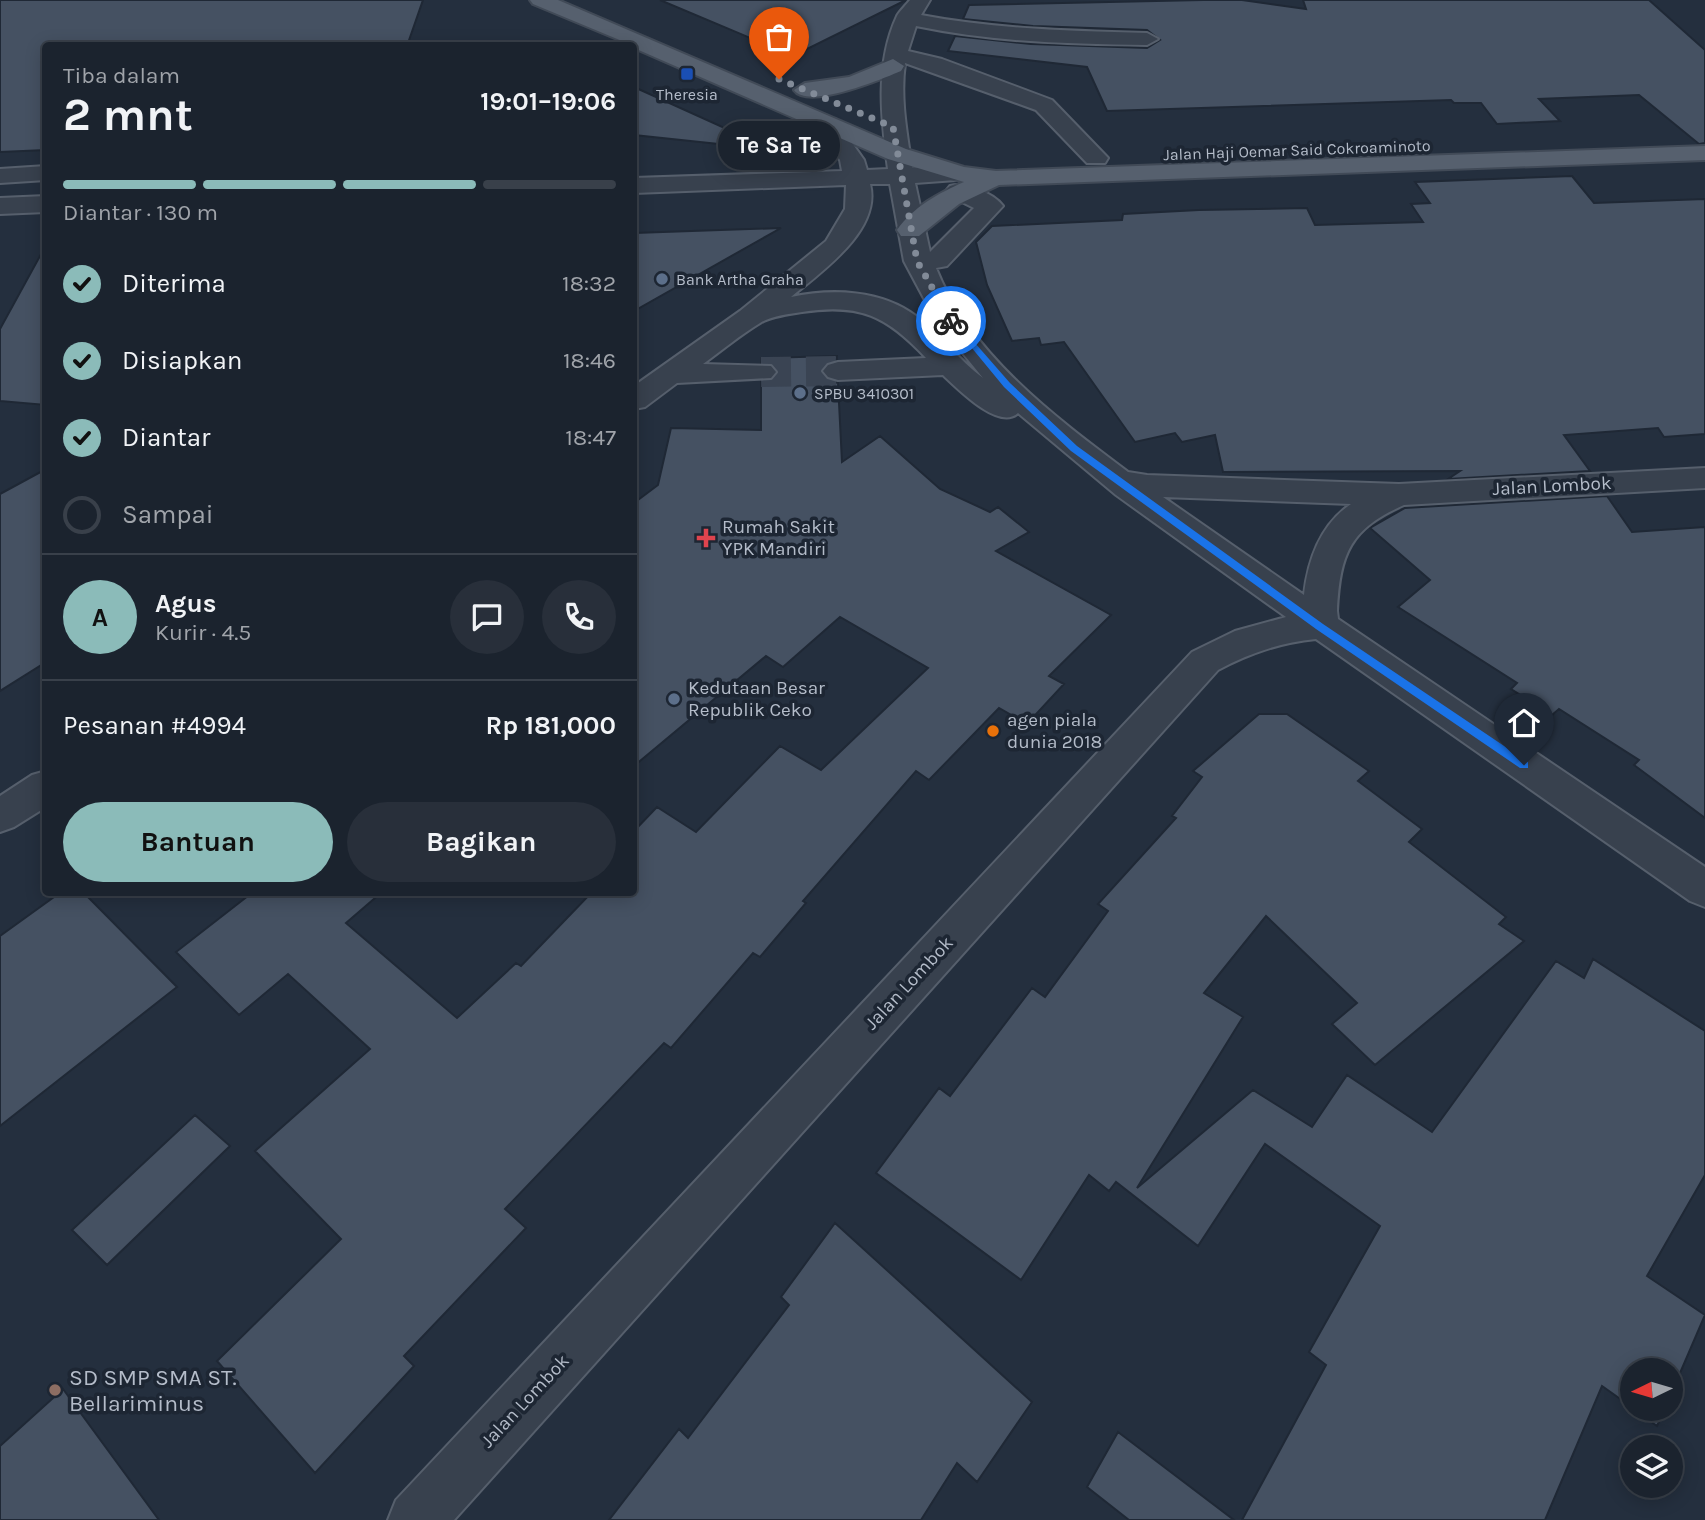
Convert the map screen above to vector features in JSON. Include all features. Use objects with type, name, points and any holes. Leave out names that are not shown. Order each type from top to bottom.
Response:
[{"type":"main road","points":[[540,0],[834,114]]},
{"type":"main road","points":[[587,0],[805,90],[899,165]]},
{"type":"main road","points":[[805,90],[854,83],[894,60]]},
{"type":"main road","name":"Jalan Haji Oemar Said Cokroaminoto","points":[[869,117],[893,127],[963,167],[996,177],[1705,153]]},
{"type":"main road","name":"Jalan Haji Oemar Said Cokroaminoto","points":[[910,230],[937,204],[963,167],[1022,159],[1705,133]]},
{"type":"street","points":[[920,0],[906,18],[894,60],[893,127],[917,261],[949,319],[1007,385],[1074,449],[1320,626],[1705,889]]},
{"type":"street","points":[[906,18],[953,29],[1147,39]]},
{"type":"street","points":[[894,60],[934,64],[1044,105],[1096,158]]},
{"type":"street","points":[[637,398],[750,317],[836,246],[858,209],[860,193],[858,177],[834,114]]},
{"type":"street","name":"Jalan Haji Oemar Said Cokroaminoto","points":[[637,185],[858,177],[899,165],[963,167]]},
{"type":"street","points":[[917,261],[939,260],[990,206],[963,167]]},
{"type":"street","points":[[0,176],[42,173]]},
{"type":"street","points":[[799,180],[836,200],[842,210],[847,230]]},
{"type":"street","points":[[0,206],[42,204]]},
{"type":"street","points":[[750,317],[782,306],[815,301],[850,302],[881,307],[908,324],[950,366],[1037,432],[1074,449]]},
{"type":"street","points":[[838,370],[950,366]]},
{"type":"street","points":[[673,373],[761,372]]},
{"type":"street","name":"Jalan Lombok","points":[[1116,479],[1147,486],[1399,495],[1705,478]]},
{"type":"street","name":"Jalan Lombok","points":[[416,1520],[1205,661],[1238,642],[1276,630],[1320,626],[1319,590],[1323,570],[1343,532],[1359,513],[1399,495]]},
{"type":"street","points":[[0,816],[42,789]]},
{"type":"building","points":[[0,0],[423,0],[408,42],[42,42],[42,150],[0,152]]},
{"type":"building","points":[[660,0],[906,0],[793,56]]},
{"type":"building","points":[[1242,0],[1306,9],[1303,0],[1649,0],[1705,50],[1705,143],[1699,144],[1639,95],[1539,99],[1560,121],[1497,124],[1481,103],[1454,103],[1451,100],[1107,111],[1087,67],[948,51],[955,36],[1031,44],[1147,48],[1160,40],[1147,30],[1033,26],[963,19],[969,5]]},
{"type":"building","points":[[637,88],[749,139],[747,147],[637,135]]},
{"type":"building","points":[[1572,176],[1594,203],[1705,199],[1705,434],[1664,437],[1658,428],[1564,435],[1590,471],[1448,479],[1460,471],[1223,472],[1215,435],[1182,442],[1175,433],[1135,442],[1064,342],[1041,345],[1039,338],[1012,341],[987,285],[976,242],[992,226],[1122,220],[1123,214],[1199,210],[1307,208],[1315,225],[1423,222],[1411,204],[1430,203],[1415,182]]},
{"type":"building","name":"Bank Artha Graha","points":[[781,228],[637,309],[637,233]]},
{"type":"building","points":[[42,252],[42,405],[0,401],[0,329]]},
{"type":"building","points":[[837,356],[837,359],[826,363],[820,371],[827,380],[838,383],[842,462],[880,436],[940,489],[990,512],[998,507],[1029,532],[996,551],[1111,615],[1049,676],[1064,684],[1027,724],[999,708],[929,780],[916,771],[803,901],[806,903],[760,957],[753,953],[671,1048],[664,1043],[505,1209],[526,1228],[404,1356],[414,1366],[315,1473],[217,1361],[341,1239],[255,1151],[370,1049],[288,974],[239,1015],[176,952],[248,896],[377,896],[346,923],[457,1018],[516,963],[521,966],[588,896],[637,896],[637,828],[657,807],[696,832],[780,746],[821,770],[928,668],[840,617],[783,667],[766,656],[637,764],[637,501],[658,485],[671,428],[761,430],[761,381],[773,380],[779,372],[773,364],[761,363],[761,358]]},
{"type":"building","points":[[42,471],[42,665],[0,691],[0,494]]},
{"type":"building","points":[[1607,496],[1632,532],[1705,527],[1705,818],[1634,765],[1639,760],[1559,709],[1552,715],[1511,689],[1517,683],[1398,607],[1430,580],[1370,528],[1405,508]]},
{"type":"building","points":[[1259,714],[1287,714],[1369,771],[1358,781],[1422,829],[1409,842],[1506,917],[1499,924],[1524,941],[1375,1065],[1332,1024],[1357,1003],[1266,916],[1204,993],[1243,1017],[1137,1188],[1253,1090],[1312,1127],[1347,1075],[1432,1132],[1556,961],[1584,978],[1593,959],[1705,1031],[1705,1175],[1647,1276],[1705,1315],[1684,1364],[1684,1358],[1620,1358],[1620,1399],[1602,1386],[1545,1520],[1242,1520],[1326,1365],[1309,1352],[1380,1226],[1265,1144],[1198,1246],[1116,1182],[1109,1191],[1089,1175],[1021,1280],[876,1173],[939,1088],[950,1096],[1032,988],[1045,997],[1108,911],[1098,904],[1176,818],[1172,816],[1202,777],[1193,771]]},
{"type":"building","points":[[55,896],[87,896],[177,987],[0,1126],[0,936]]},
{"type":"building","points":[[195,1115],[230,1146],[107,1265],[72,1230]]},
{"type":"building","points":[[835,1223],[1032,1402],[977,1482],[957,1463],[921,1520],[609,1520],[679,1429],[688,1438],[789,1305],[781,1297]]},
{"type":"building","points":[[63,1389],[159,1520],[0,1520],[0,1446]]},
{"type":"building","points":[[1118,1432],[1234,1520],[1129,1520],[1087,1487]]},
{"type":"tunnel","points":[[761,372],[838,371]]},
{"type":"way so far","points":[[779,79],[893,127],[917,261],[951,321]]},
{"type":"place","name":"Theresia","points":[[687,74]]},
{"type":"place","name":"Te Sa Te","points":[[779,79]]},
{"type":"place","name":"Bank Artha Graha","points":[[662,279]]},
{"type":"place","name":"SPBU 3410301","points":[[800,393]]},
{"type":"place","name":"Rumah Sakit YPK Mandiri","points":[[706,538]]},
{"type":"place","name":"Kedutaan Besar Republik Ceko","points":[[674,699]]},
{"type":"place","name":"agen piala dunia 2018","points":[[993,731]]},
{"type":"place","name":"SD SMP SMA ST. Bellariminus","points":[[55,1390]]},
{"type":"route","points":[[951,321],[1007,385],[1074,449],[1320,626],[1524,765]]}]
